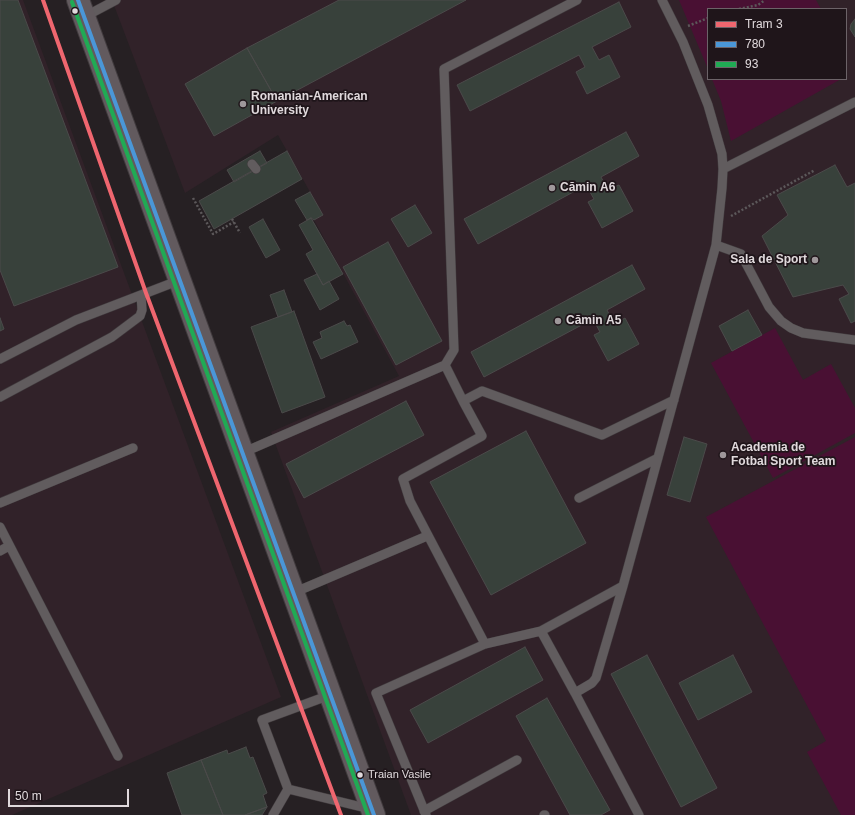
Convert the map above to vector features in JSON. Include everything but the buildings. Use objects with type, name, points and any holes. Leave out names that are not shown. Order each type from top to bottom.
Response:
[{"type":"street","points":[[81,8],[373,812]]},
{"type":"lane","points":[[81,8],[116,0]]},
{"type":"lane","points":[[242,453],[445,365],[454,350],[444,69],[577,0]]},
{"type":"lane","points":[[575,693],[592,683],[596,678],[623,586],[716,245],[719,223],[723,169],[722,154],[708,105],[677,31],[662,0]]},
{"type":"lane","points":[[723,169],[855,102]]},
{"type":"lane","points":[[716,245],[741,254],[769,307],[781,321],[791,328],[803,333],[855,340]]},
{"type":"lane","points":[[0,359],[76,320],[180,280]]},
{"type":"lane","points":[[0,397],[112,337],[140,316],[142,310],[141,295]]},
{"type":"lane","points":[[445,365],[482,436],[403,479],[410,501],[427,536],[485,644]]},
{"type":"lane","points":[[463,401],[482,391],[602,435],[674,400]]},
{"type":"lane","points":[[0,503],[133,448]]},
{"type":"lane","points":[[579,498],[658,458]]},
{"type":"lane","points":[[0,527],[118,756]]},
{"type":"lane","points":[[293,593],[427,536]]},
{"type":"lane","points":[[0,551],[9,546]]},
{"type":"lane","points":[[517,760],[425,813],[376,693],[485,644],[541,631],[623,586]]},
{"type":"lane","points":[[541,631],[575,693],[637,814]]},
{"type":"lane","points":[[288,789],[262,720],[330,695]]},
{"type":"lane","points":[[288,789],[373,812]]},
{"type":"lane","points":[[273,815],[288,789]]},
{"type":"path","points":[[743,8],[758,4],[765,0]]},
{"type":"path","points":[[677,31],[707,18]]},
{"type":"path","points":[[719,223],[816,170]]},
{"type":"path","points":[[193,198],[212,234],[234,222]]},
{"type":"path","points":[[232,219],[240,233]]},
{"type":"shaded area","points":[[0,0],[23,0],[281,697],[12,815],[0,815]]},
{"type":"shaded area","points":[[112,0],[855,0],[855,815],[411,815],[271,432],[399,376],[314,220],[323,215],[278,135],[185,193]]},
{"type":"shaded area","points":[[679,0],[816,0],[820,8],[707,8],[707,67]]},
{"type":"shaded area","points":[[712,80],[839,80],[731,141],[721,101]]},
{"type":"shaded area","points":[[775,328],[803,380],[831,364],[855,408],[855,433],[773,478],[711,363]]},
{"type":"shaded area","points":[[855,437],[855,815],[841,815],[807,752],[826,741],[706,517]]},
{"type":"tram line","name":"3","points":[[43,0],[146,293],[341,815]]},
{"type":"transit line","name":"780","points":[[78,0],[374,815]]},
{"type":"transit line","name":"93","points":[[72,2],[368,815]]},
{"type":"place","name":"Romanian-American University","points":[[243,104]]},
{"type":"place","name":"Cămin A6","points":[[552,188]]},
{"type":"place","name":"Sala de Sport","points":[[815,260]]},
{"type":"place","name":"Cămin A5","points":[[558,321]]},
{"type":"place","name":"Academia de Fotbal Sport Team","points":[[723,455]]},
{"type":"place","name":"Traian Vasile","points":[[360,775]]}]
